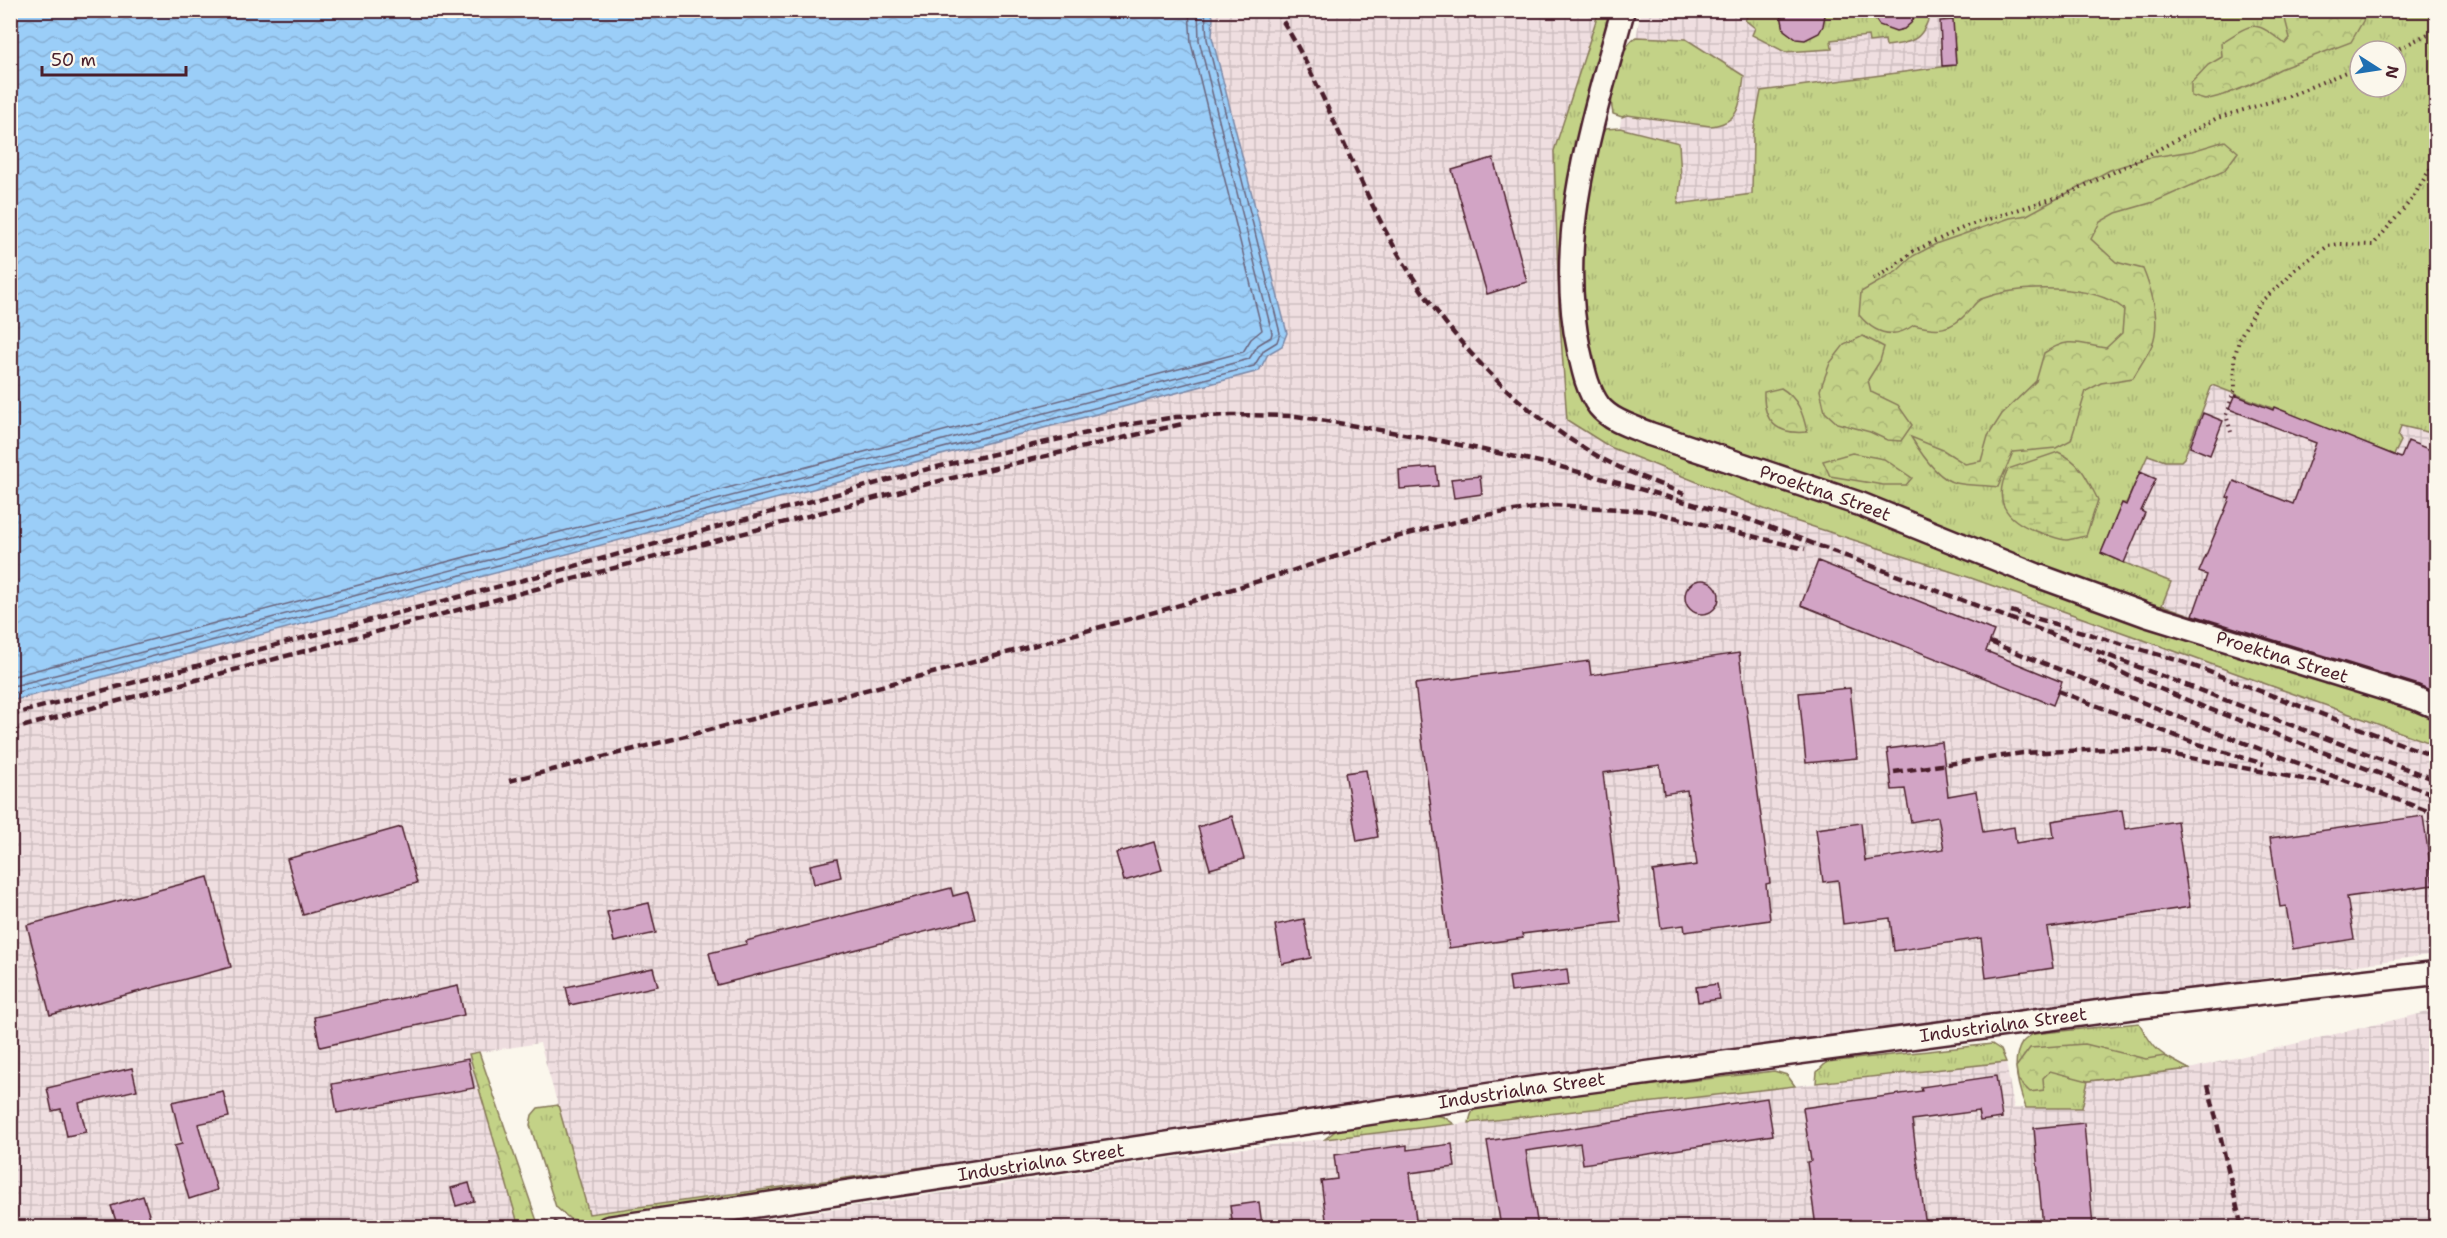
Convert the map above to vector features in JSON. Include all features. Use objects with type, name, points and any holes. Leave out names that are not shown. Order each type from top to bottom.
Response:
[{"type":"street","name":"Proektna Street","points":[[1623,10],[1582,162],[1574,212],[1573,321],[1585,377],[1599,406],[1617,421],[1650,434],[1860,504],[2146,615],[2415,698],[2436,707]]},
{"type":"street","name":"Industrialna Street","points":[[608,1227],[1539,1087],[2136,1007],[2436,973]]},
{"type":"path","points":[[2026,10],[2039,17],[2054,19],[2070,10]]},
{"type":"path","points":[[2408,44],[2436,30]]},
{"type":"path","points":[[1873,279],[1893,268],[1912,252],[1966,226],[2067,194],[2131,164],[2217,118],[2289,96],[2348,71]]},
{"type":"path","points":[[2231,432],[2226,415],[2235,389],[2234,358],[2240,337],[2259,303],[2294,270],[2328,246],[2373,245],[2412,199],[2436,159]]},
{"type":"path","points":[[554,1227],[556,1221]]},
{"type":"shaded area","points":[[1211,11],[1599,11],[1554,151],[1559,309],[1567,420],[1789,519],[1971,578],[2436,745],[2436,954],[589,1214],[540,1043],[469,1054],[519,1227],[11,1228],[11,701],[1258,371],[1268,354],[1282,346],[1287,333],[1212,37]]},
{"type":"shaded area","points":[[1641,11],[1949,11],[1956,65],[1930,68],[1585,316]]},
{"type":"shaded area","points":[[2212,384],[2393,455],[2400,426],[2436,434],[2436,703],[2350,670],[2162,605],[2171,582],[2101,553],[2122,503],[2127,503],[2148,455],[2165,461],[2184,458]]},
{"type":"shaded area","points":[[2436,1010],[2436,1227],[711,1228],[1219,1151],[2006,1062],[2014,1108],[2082,1108],[2088,1081],[2189,1069]]},
{"type":"green space","points":[[1599,11],[1612,11],[1571,160],[1568,211],[1593,409],[2436,712],[2436,745],[1971,578],[1789,519],[1610,447],[1567,420],[1559,309],[1554,151]]},
{"type":"green space","points":[[1739,11],[1931,11],[1921,34],[1904,43],[1886,46],[1885,40],[1869,42],[1868,36],[1831,40],[1832,49],[1785,52],[1752,35],[1755,28]]},
{"type":"green space","points":[[1945,11],[2436,11],[2436,434],[2401,426],[2398,436],[2401,441],[2394,455],[2212,385],[2184,458],[2181,461],[2165,461],[2148,455],[2126,503],[2122,503],[2101,553],[2171,582],[2162,605],[2350,670],[2147,609],[1652,428],[1609,404],[1600,393],[1585,348],[1580,298],[1583,220],[1592,168],[1605,129],[1620,128],[1679,143],[1681,178],[1678,204],[1752,194],[1753,134],[1761,91],[1956,65],[1955,48],[1941,48]]},
{"type":"green space","points":[[2283,11],[2366,11],[2363,21],[2353,39],[2348,39],[2348,43],[2280,69],[2250,85],[2224,95],[2205,100],[2191,96],[2191,83],[2208,65],[2222,57],[2221,43],[2241,30],[2254,26],[2260,27],[2285,44],[2290,38]]},
{"type":"green space","points":[[1636,37],[1686,39],[1744,76],[1740,102],[1734,116],[1728,121],[1710,126],[1627,115],[1622,117],[1613,114],[1612,95],[1616,72],[1625,51]]},
{"type":"green space","points":[[2225,141],[2238,152],[2224,171],[2154,202],[2116,213],[2100,222],[2091,239],[2116,262],[2143,269],[2149,287],[2154,307],[2155,336],[2133,378],[2101,383],[2086,391],[2071,440],[2056,448],[2013,452],[1998,487],[1949,481],[1936,471],[1911,437],[1943,450],[1965,464],[1981,461],[1988,436],[2002,414],[2036,381],[2044,353],[2068,343],[2106,348],[2122,333],[2124,309],[2094,294],[2055,289],[2015,291],[1981,299],[1962,318],[1950,326],[1937,329],[1914,325],[1899,332],[1885,333],[1871,327],[1859,315],[1861,292],[1896,272],[1913,256],[1938,243],[2010,218],[2027,215],[2110,170],[2147,158],[2192,151]]},
{"type":"green space","points":[[1863,336],[1884,347],[1880,361],[1868,380],[1871,392],[1898,405],[1912,425],[1901,441],[1887,440],[1870,432],[1837,423],[1825,412],[1820,390],[1830,363],[1844,345]]},
{"type":"green space","points":[[1781,388],[1792,396],[1799,407],[1807,432],[1780,429],[1769,419],[1764,402],[1764,392]]},
{"type":"green space","points":[[2058,452],[2078,466],[2098,500],[2086,536],[2064,540],[2032,530],[2013,518],[2006,511],[2003,502],[2001,493],[2008,469]]},
{"type":"green space","points":[[1852,453],[1884,459],[1912,478],[1906,485],[1883,485],[1830,476],[1823,461]]},
{"type":"green space","points":[[2139,1023],[2159,1051],[2189,1069],[2088,1081],[2082,1108],[2026,1108],[2018,1084],[2016,1067],[2018,1050],[2027,1038],[2033,1034]]},
{"type":"green space","points":[[1992,1044],[2001,1050],[2006,1062],[1816,1083],[1817,1072],[1827,1062]]},
{"type":"green space","points":[[2085,1044],[2146,1059],[2165,1056],[2189,1069],[2088,1081],[2050,1071],[2043,1078],[2044,1090],[2030,1092],[2018,1080],[2016,1067],[2030,1048]]},
{"type":"green space","points":[[479,1052],[538,1227],[519,1227],[469,1054]]},
{"type":"green space","points":[[1774,1071],[1787,1075],[1795,1086],[1469,1123],[1473,1111],[1484,1105]]},
{"type":"green space","points":[[558,1105],[589,1214],[931,1166],[590,1222],[570,1219],[556,1207],[530,1125],[532,1115],[538,1108]]},
{"type":"green space","points":[[1429,1114],[1444,1117],[1454,1124],[1325,1139],[1338,1129]]},
{"type":"water","points":[[11,10],[1211,11],[1212,37],[1287,333],[1282,346],[1268,354],[1259,371],[11,701]]},
{"type":"building","points":[[1780,10],[1826,10],[1819,33],[1805,40],[1796,39],[1784,30]]},
{"type":"building","points":[[1869,10],[1919,10],[1911,23],[1904,29],[1896,31],[1879,25]]},
{"type":"building","points":[[1953,20],[1956,65],[1942,66],[1940,21]]},
{"type":"building","points":[[1493,158],[1527,282],[1487,294],[1452,170]]},
{"type":"building","points":[[2235,395],[2273,410],[2274,407],[2401,458],[2408,441],[2436,452],[2436,693],[2419,685],[2193,615],[2207,575],[2199,572],[2230,498],[2227,497],[2234,481],[2293,504],[2316,443],[2229,409]]},
{"type":"building","points":[[2203,413],[2223,421],[2210,455],[2190,447]]},
{"type":"building","points":[[1436,467],[1438,486],[1400,489],[1399,470]]},
{"type":"building","points":[[2140,472],[2156,479],[2141,511],[2145,513],[2124,563],[2101,553],[2122,503],[2126,505]]},
{"type":"building","points":[[1480,476],[1482,494],[1454,498],[1451,479]]},
{"type":"building","points":[[1818,561],[1994,631],[1986,651],[2062,682],[2053,705],[1801,605]]},
{"type":"building","points":[[1702,580],[1714,585],[1719,597],[1714,609],[1702,614],[1690,609],[1685,597],[1690,585]]},
{"type":"building","points":[[1739,653],[1770,883],[1766,884],[1770,920],[1685,932],[1684,925],[1661,928],[1653,871],[1697,865],[1687,790],[1664,794],[1660,765],[1603,773],[1621,922],[1522,934],[1523,938],[1449,948],[1415,684],[1589,661],[1591,675]]},
{"type":"building","points":[[1850,688],[1857,758],[1806,763],[1799,693]]},
{"type":"building","points":[[1942,742],[1948,796],[1976,791],[1983,832],[2014,827],[2016,843],[2054,837],[2052,821],[2122,810],[2125,829],[2177,821],[2190,907],[2047,928],[2053,968],[1986,978],[1981,938],[1894,951],[1890,918],[1843,924],[1838,880],[1823,882],[1816,829],[1861,823],[1865,861],[1944,849],[1938,817],[1911,822],[1905,789],[1892,790],[1887,749]]},
{"type":"building","points":[[1366,770],[1378,837],[1357,841],[1345,773]]},
{"type":"building","points":[[1232,816],[1244,859],[1210,869],[1198,827]]},
{"type":"building","points":[[2423,816],[2433,885],[2347,897],[2354,939],[2293,949],[2286,906],[2280,907],[2270,838]]},
{"type":"building","points":[[401,827],[417,883],[303,915],[287,859]]},
{"type":"building","points":[[1154,842],[1162,870],[1124,881],[1116,853]]},
{"type":"building","points":[[837,859],[841,877],[814,884],[810,865]]},
{"type":"building","points":[[208,877],[231,967],[50,1015],[27,925]]},
{"type":"building","points":[[951,888],[953,896],[968,892],[975,919],[717,985],[709,953],[747,944],[746,941]]},
{"type":"building","points":[[649,903],[656,933],[614,942],[607,912]]},
{"type":"building","points":[[1304,919],[1311,958],[1282,964],[1275,925]]},
{"type":"building","points":[[653,968],[658,986],[570,1005],[566,987]]},
{"type":"building","points":[[1567,969],[1569,985],[1511,992],[1509,977]]},
{"type":"building","points":[[1717,984],[1720,999],[1698,1002],[1696,987]]},
{"type":"building","points":[[458,986],[464,1015],[320,1047],[314,1017]]},
{"type":"building","points":[[468,1059],[474,1088],[337,1113],[332,1084]]},
{"type":"building","points":[[132,1068],[137,1090],[79,1103],[86,1132],[67,1136],[61,1109],[52,1111],[47,1088]]},
{"type":"building","points":[[1996,1076],[2002,1118],[1980,1121],[1978,1111],[1912,1120],[1926,1227],[1816,1227],[1807,1162],[1811,1161],[1803,1108],[1922,1091],[1921,1087]]},
{"type":"building","points":[[223,1091],[229,1117],[198,1124],[217,1190],[189,1199],[174,1146],[182,1144],[172,1102]]},
{"type":"building","points":[[1767,1098],[1773,1135],[1583,1164],[1580,1143],[1526,1151],[1538,1227],[1501,1227],[1487,1141]]},
{"type":"building","points":[[2084,1123],[2093,1227],[2043,1227],[2034,1128]]},
{"type":"building","points":[[1452,1144],[1455,1167],[1410,1173],[1417,1227],[1327,1227],[1321,1181],[1337,1179],[1334,1155],[1407,1145],[1407,1150]]},
{"type":"building","points":[[469,1183],[474,1201],[456,1206],[451,1188]]},
{"type":"building","points":[[143,1196],[153,1227],[118,1227],[111,1206]]},
{"type":"building","points":[[1259,1202],[1262,1225],[1233,1227],[1230,1206]]},
{"type":"railway","points":[[1276,10],[1320,91],[1385,230],[1424,294],[1447,325],[1499,382],[1557,430],[1612,463],[1684,494]]},
{"type":"railway","points":[[10,715],[546,574],[928,469],[1113,427],[1176,417],[1296,416],[1427,438],[1554,465],[1750,520]]},
{"type":"railway","points":[[10,730],[931,483],[1182,424]]},
{"type":"railway","points":[[509,781],[952,668],[1173,607],[1396,537],[1479,516],[1555,505],[1649,511],[1805,549]]},
{"type":"railway","points":[[1743,517],[2436,780]]},
{"type":"railway","points":[[2011,611],[2180,661],[2436,757]]},
{"type":"railway","points":[[1990,642],[2260,749],[2436,814]]},
{"type":"railway","points":[[2098,660],[2129,676],[2204,707],[2436,795]]},
{"type":"railway","points":[[2058,691],[2195,743],[2264,764]]},
{"type":"railway","points":[[1894,772],[2023,753],[2108,749],[2147,750],[2330,784]]},
{"type":"railway","points":[[2208,1085],[2242,1228]]}]
